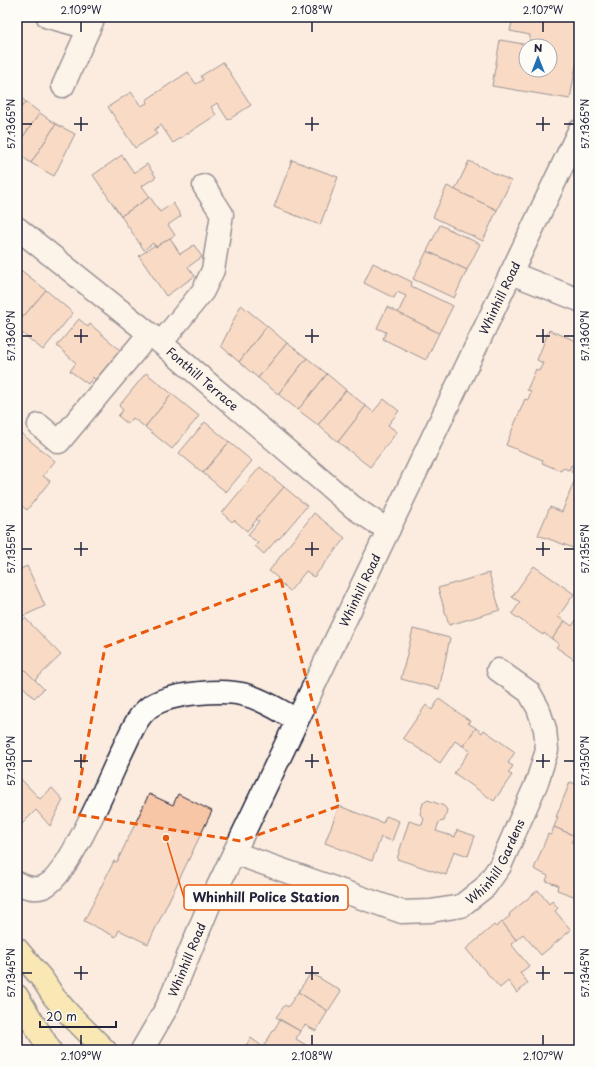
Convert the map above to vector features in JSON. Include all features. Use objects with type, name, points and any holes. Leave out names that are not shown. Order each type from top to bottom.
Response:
[{"type":"main road","points":[[17,949],[43,980],[54,997],[105,1050]]},
{"type":"main road","points":[[17,996],[50,1050]]},
{"type":"street","points":[[48,17],[92,23],[63,86]]},
{"type":"street","name":"Whinhill Road","points":[[142,1050],[167,1007],[202,921],[579,131]]},
{"type":"street","points":[[39,425],[59,442],[155,339],[203,291],[212,270],[222,214],[204,186]]},
{"type":"street","name":"Fonthill Terrace","points":[[17,228],[155,339],[353,506],[377,523],[389,529]]},
{"type":"street","points":[[511,273],[579,300]]},
{"type":"street","name":"Whinhill Gardens","points":[[234,854],[402,912],[431,911],[460,906],[484,887],[500,866],[537,782],[547,750],[545,729],[538,708],[529,692],[498,670]]},
{"type":"street","points":[[17,883],[38,888],[45,887],[58,875],[78,844],[140,716],[150,706],[164,700],[181,696],[212,692],[234,693],[257,699],[298,720]]},
{"type":"highlighted area","points":[[281,580],[339,806],[241,841],[74,814],[105,647]]},
{"type":"building","points":[[513,17],[579,17],[579,54],[570,99],[492,86],[500,40],[518,43],[518,78],[558,78],[558,38],[530,38],[530,35],[510,31]]},
{"type":"building","points":[[223,62],[251,105],[228,120],[217,103],[211,107],[216,115],[173,143],[161,125],[154,130],[157,134],[135,148],[108,107],[131,92],[141,106],[147,103],[146,100],[188,72],[196,84],[203,80],[201,76]]},
{"type":"building","points":[[17,94],[26,102],[17,112]]},
{"type":"building","points":[[26,102],[40,113],[17,145],[17,112]]},
{"type":"building","points":[[40,113],[56,124],[31,163],[17,153],[17,145]]},
{"type":"building","points":[[56,124],[75,134],[54,176],[31,163]]},
{"type":"building","points":[[122,155],[134,173],[147,164],[156,177],[142,186],[150,197],[121,216],[93,175]]},
{"type":"building","points":[[292,160],[338,177],[320,225],[274,207]]},
{"type":"building","points":[[469,161],[511,181],[497,210],[455,190]]},
{"type":"building","points":[[447,186],[497,210],[483,241],[433,217]]},
{"type":"building","points":[[150,197],[160,212],[173,203],[181,216],[168,225],[175,235],[156,247],[153,243],[144,250],[121,216]]},
{"type":"building","points":[[440,225],[480,244],[467,270],[427,251]]},
{"type":"building","points":[[170,238],[180,254],[194,245],[202,257],[188,267],[195,276],[166,296],[139,256],[155,245],[156,247]]},
{"type":"building","points":[[427,251],[467,270],[454,298],[413,279]]},
{"type":"building","points":[[373,263],[412,282],[411,286],[453,306],[439,333],[398,313],[406,296],[397,292],[394,298],[364,283]]},
{"type":"building","points":[[17,267],[46,290],[17,324]]},
{"type":"building","points":[[46,290],[73,313],[43,350],[17,329],[17,324]]},
{"type":"building","points":[[241,305],[267,326],[239,362],[221,346]]},
{"type":"building","points":[[387,307],[439,333],[426,360],[383,339],[386,332],[377,328]]},
{"type":"building","points":[[79,319],[88,327],[90,324],[120,350],[95,380],[93,377],[88,384],[70,371],[76,363],[57,346]]},
{"type":"building","points":[[267,326],[287,343],[258,378],[239,362]]},
{"type":"building","points":[[549,330],[579,342],[579,545],[578,544],[576,549],[538,535],[550,507],[562,512],[577,474],[571,472],[573,466],[571,465],[569,470],[563,468],[561,471],[542,463],[543,460],[506,445],[525,399],[528,400],[531,391],[527,390],[536,369],[539,371],[543,363],[537,360]]},
{"type":"building","points":[[287,343],[307,358],[278,394],[258,378]]},
{"type":"building","points":[[307,358],[327,374],[298,410],[278,394]]},
{"type":"building","points":[[146,373],[172,394],[145,427],[133,418],[128,424],[118,416],[123,410],[119,406]]},
{"type":"building","points":[[327,374],[346,390],[318,425],[298,410]]},
{"type":"building","points":[[346,390],[366,406],[338,442],[318,425]]},
{"type":"building","points":[[172,394],[199,416],[172,449],[145,427]]},
{"type":"building","points":[[384,399],[399,411],[388,425],[397,432],[370,467],[338,442],[366,406],[373,412]]},
{"type":"building","points":[[205,422],[229,442],[203,473],[179,453]]},
{"type":"building","points":[[17,430],[55,461],[43,476],[50,481],[27,510],[17,502]]},
{"type":"building","points":[[229,442],[252,461],[226,492],[203,473]]},
{"type":"building","points":[[260,467],[284,487],[247,531],[234,520],[232,522],[222,513]]},
{"type":"building","points":[[284,487],[307,506],[264,554],[255,546],[258,543],[248,535],[259,521],[256,519]]},
{"type":"building","points":[[314,513],[345,538],[314,577],[306,571],[290,591],[269,571]]},
{"type":"building","points":[[27,566],[45,606],[17,619],[17,571]]},
{"type":"building","points":[[534,566],[574,594],[558,617],[565,621],[552,639],[544,633],[543,635],[512,614],[520,602],[512,597]]},
{"type":"building","points":[[489,573],[500,610],[449,625],[438,588]]},
{"type":"building","points":[[579,616],[579,663],[556,647],[559,644],[552,639],[565,621],[572,626]]},
{"type":"building","points":[[25,618],[61,655],[35,680],[17,662],[17,626]]},
{"type":"building","points":[[413,629],[450,638],[439,689],[401,679]]},
{"type":"building","points":[[17,662],[44,689],[34,698],[17,680]]},
{"type":"building","points":[[439,699],[470,721],[468,723],[476,728],[463,746],[455,741],[440,763],[403,738],[426,705],[432,710]]},
{"type":"building","points":[[476,728],[482,733],[484,730],[515,752],[508,763],[513,766],[508,773],[512,775],[494,801],[454,773],[470,751],[463,746]]},
{"type":"building","points":[[17,775],[40,799],[52,788],[63,800],[50,826],[36,810],[19,827],[17,826]]},
{"type":"building","points":[[570,782],[579,785],[579,826],[575,836],[554,827],[558,817],[556,817]]},
{"type":"building","points":[[149,794],[173,805],[178,794],[212,811],[148,944],[119,930],[116,937],[84,921],[114,861],[117,862]]},
{"type":"building","points":[[428,800],[444,806],[447,810],[444,821],[439,822],[436,831],[455,837],[457,830],[475,836],[468,856],[454,851],[446,875],[397,859],[409,821],[422,825],[424,819],[420,814],[423,803]]},
{"type":"building","points":[[339,806],[383,823],[386,816],[399,821],[392,841],[381,837],[372,861],[325,843]]},
{"type":"building","points":[[554,827],[575,836],[571,842],[579,845],[579,898],[557,890],[558,885],[546,881],[548,876],[534,869],[548,834],[551,835]]},
{"type":"building","points":[[538,890],[549,904],[552,901],[558,908],[555,911],[571,930],[541,955],[523,934],[516,940],[502,922],[510,916],[509,914]]},
{"type":"building","points":[[502,922],[516,940],[511,944],[529,966],[520,973],[528,983],[517,993],[508,981],[500,988],[466,949],[494,925],[496,927]]},
{"type":"building","points":[[311,973],[341,991],[328,1011],[298,992]]},
{"type":"building","points":[[298,992],[328,1011],[316,1031],[305,1025],[300,1031],[276,1017],[285,1005],[288,1007]]},
{"type":"building","points":[[280,1020],[300,1031],[296,1039],[306,1045],[303,1050],[268,1050],[263,1047]]},
{"type":"building","points":[[251,1038],[263,1047],[268,1050],[243,1050]]},
{"type":"place","name":"Whinhill Police Station","points":[[166,838]]}]
